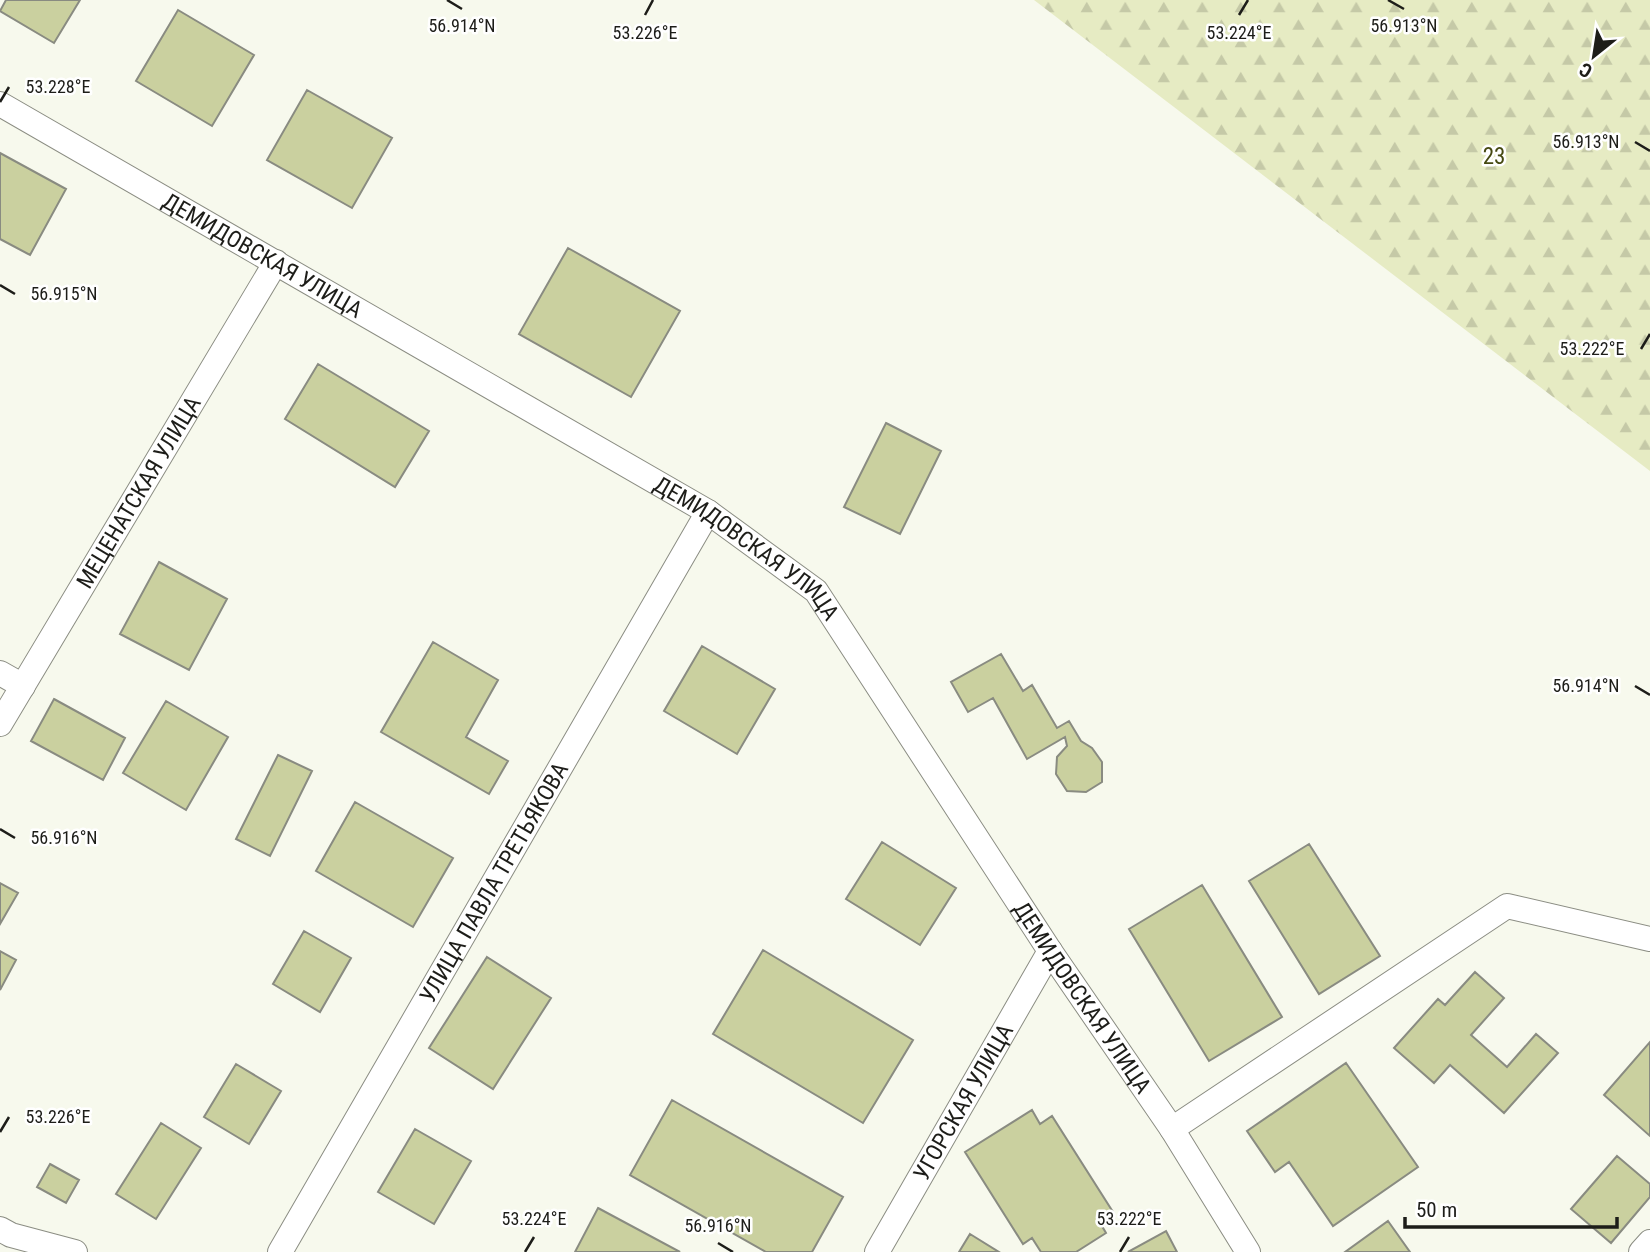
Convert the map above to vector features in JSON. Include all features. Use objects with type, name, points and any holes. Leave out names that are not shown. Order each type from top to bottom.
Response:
[{"type":"street","name":"ДЕМИДОВСКАЯ УЛИЦА","points":[[0,104],[708,512],[816,591],[1050,951],[1172,1129],[1248,1252]]},
{"type":"street","name":"МЕЦЕНАТСКАЯ УЛИЦА","points":[[0,724],[276,262]]},
{"type":"street","name":"УЛИЦА ПАВЛА ТРЕТЬЯКОВА","points":[[280,1252],[708,512]]},
{"type":"street","points":[[0,673],[23,686]]},
{"type":"street","points":[[1172,1129],[1507,906],[1650,939]]},
{"type":"street","name":"УГОРСКАЯ УЛИЦА","points":[[877,1252],[1050,951]]},
{"type":"street","points":[[0,1229],[11,1235],[75,1252]]},
{"type":"street","points":[[1641,1252],[1650,1242]]},
{"type":"green space","name":"23","points":[[1034,0],[1650,0],[1650,471]]},
{"type":"building","points":[[6,0],[80,0],[54,43],[0,11]]},
{"type":"building","points":[[178,10],[254,55],[212,126],[136,81]]},
{"type":"building","points":[[307,90],[392,138],[352,208],[267,160]]},
{"type":"building","points":[[0,153],[66,189],[30,255],[0,239]]},
{"type":"building","points":[[568,248],[680,311],[631,397],[519,334]]},
{"type":"building","points":[[318,364],[429,431],[395,487],[285,419]]},
{"type":"building","points":[[886,423],[941,451],[900,534],[844,507]]},
{"type":"building","points":[[159,562],[227,599],[189,670],[120,634]]},
{"type":"building","points":[[433,642],[498,680],[466,737],[508,761],[489,794],[381,732]]},
{"type":"building","points":[[702,646],[775,689],[737,754],[664,711]]},
{"type":"building","points":[[1001,654],[1023,691],[1032,685],[1057,728],[1069,721],[1081,741],[1092,748],[1102,762],[1102,782],[1086,792],[1067,791],[1056,774],[1057,757],[1067,746],[1065,737],[1027,759],[993,698],[968,712],[951,682]]},
{"type":"building","points":[[54,699],[125,738],[103,780],[31,741]]},
{"type":"building","points":[[166,701],[228,737],[186,810],[123,773]]},
{"type":"building","points":[[278,755],[312,771],[270,856],[236,839]]},
{"type":"building","points":[[355,802],[453,858],[413,927],[316,871]]},
{"type":"building","points":[[882,842],[956,888],[920,945],[846,899]]},
{"type":"building","points":[[1309,844],[1380,956],[1319,994],[1249,881]]},
{"type":"building","points":[[0,883],[18,893],[0,924]]},
{"type":"building","points":[[1202,885],[1282,1017],[1209,1061],[1129,929]]},
{"type":"building","points":[[304,931],[351,958],[320,1012],[273,984]]},
{"type":"building","points":[[763,950],[913,1040],[863,1123],[713,1034]]},
{"type":"building","points":[[0,951],[16,960],[0,990]]},
{"type":"building","points":[[487,957],[551,998],[493,1089],[429,1048]]},
{"type":"building","points":[[1475,972],[1504,998],[1471,1035],[1507,1067],[1536,1034],[1558,1053],[1504,1113],[1450,1065],[1434,1083],[1394,1048],[1438,999],[1445,1005]]},
{"type":"building","points":[[1650,1042],[1650,1136],[1604,1095]]},
{"type":"building","points":[[1346,1063],[1418,1167],[1333,1226],[1289,1162],[1275,1172],[1247,1131]]},
{"type":"building","points":[[236,1064],[281,1091],[249,1144],[204,1117]]},
{"type":"building","points":[[672,1100],[843,1197],[812,1252],[766,1252],[630,1175]]},
{"type":"building","points":[[1032,1110],[1040,1124],[1052,1116],[1113,1212],[1099,1221],[1106,1233],[1076,1252],[1041,1252],[1032,1238],[1023,1244],[965,1152]]},
{"type":"building","points":[[161,1123],[201,1148],[156,1219],[116,1194]]},
{"type":"building","points":[[415,1129],[471,1161],[434,1224],[378,1192]]},
{"type":"building","points":[[1617,1156],[1650,1184],[1650,1197],[1611,1243],[1571,1209]]},
{"type":"building","points":[[50,1164],[79,1180],[66,1203],[37,1187]]},
{"type":"building","points":[[598,1208],[680,1252],[575,1252]]},
{"type":"building","points":[[1388,1221],[1410,1252],[1345,1252]]},
{"type":"building","points":[[1166,1231],[1177,1252],[1128,1252]]},
{"type":"building","points":[[970,1234],[999,1252],[959,1252]]}]
